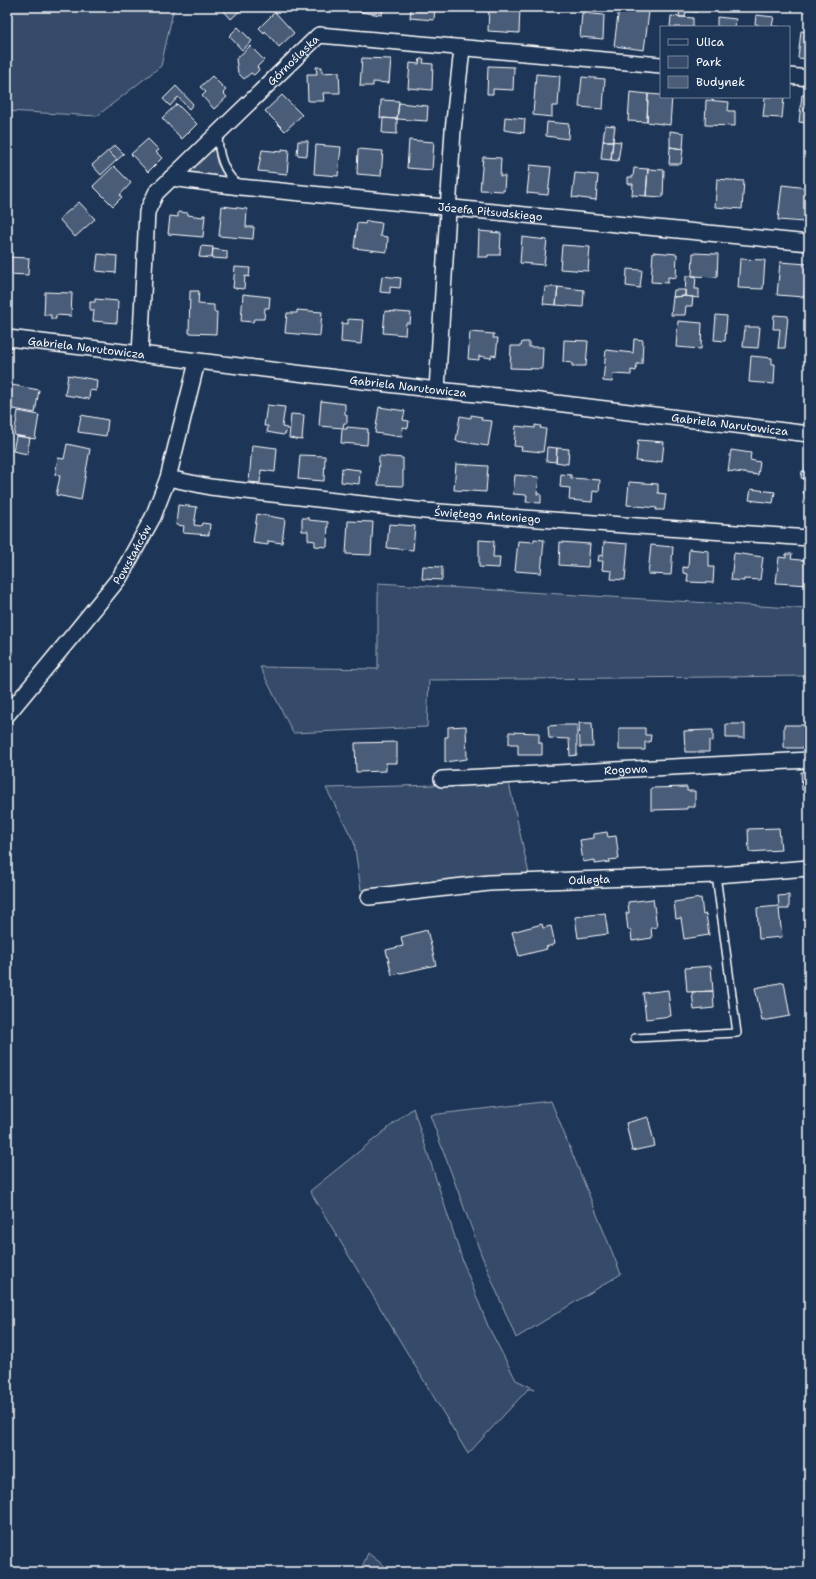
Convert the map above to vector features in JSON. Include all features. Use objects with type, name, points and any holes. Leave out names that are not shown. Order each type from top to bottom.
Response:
[{"type":"street","name":"Górnośląska","points":[[140,355],[147,212],[156,193],[319,35],[462,49],[660,65]]},
{"type":"street","points":[[438,390],[453,130],[462,49]]},
{"type":"street","points":[[790,76],[809,78]]},
{"type":"street","name":"Józefa Piłsudskiego","points":[[171,178],[240,187],[809,243]]},
{"type":"street","name":"Gabriela Narutowicza","points":[[8,338],[197,362],[507,397],[809,434]]},
{"type":"street","name":"Powstańców","points":[[7,715],[120,577],[153,517],[168,478],[197,362]]},
{"type":"street","name":"Świętego Antoniego","points":[[168,478],[210,488],[425,511],[809,538]]},
{"type":"street","name":"Rogowa","points":[[442,779],[809,760]]},
{"type":"street","name":"Odległa","points":[[369,897],[489,883],[716,875],[809,868]]},
{"type":"lane","points":[[218,134],[218,148],[222,162],[227,172],[240,187]]},
{"type":"lane","points":[[635,1038],[737,1033],[716,875]]},
{"type":"green space","points":[[7,7],[174,7],[161,66],[97,116],[7,111]]},
{"type":"green space","points":[[214,146],[217,163],[227,180],[183,175]]},
{"type":"green space","points":[[378,583],[809,609],[809,676],[429,680],[427,727],[293,733],[260,667],[378,669]]},
{"type":"green space","points":[[509,783],[529,874],[361,890],[354,842],[326,788]]},
{"type":"green space","points":[[551,1101],[621,1274],[516,1338],[481,1254],[430,1115]]},
{"type":"green space","points":[[413,1108],[463,1262],[488,1326],[516,1380],[535,1389],[528,1389],[468,1454],[310,1191]]},
{"type":"green space","points":[[368,1553],[392,1572],[360,1572]]},
{"type":"building","points":[[226,7],[244,7],[231,19],[223,10]]},
{"type":"building","points":[[361,7],[383,7],[382,15],[360,12]]},
{"type":"building","points":[[411,7],[435,7],[434,20],[410,18]]},
{"type":"building","points":[[489,7],[520,7],[519,33],[488,31]]},
{"type":"building","points":[[619,7],[642,7],[642,10],[649,12],[644,50],[614,46]]},
{"type":"building","points":[[680,7],[698,7],[697,12],[686,11],[685,17],[679,17]]},
{"type":"building","points":[[275,12],[294,33],[279,47],[265,31],[264,33],[259,28]]},
{"type":"building","points":[[582,13],[604,15],[603,39],[580,37]]},
{"type":"building","points":[[756,15],[774,17],[772,26],[758,26],[755,24]]},
{"type":"building","points":[[671,16],[693,18],[693,26],[670,26]]},
{"type":"building","points":[[717,17],[736,19],[735,26],[717,26]]},
{"type":"building","points":[[238,27],[252,41],[242,50],[229,36]]},
{"type":"building","points":[[801,31],[809,32],[809,59],[798,58]]},
{"type":"building","points":[[250,46],[264,60],[257,67],[259,70],[254,75],[251,73],[244,79],[238,73],[236,59]]},
{"type":"building","points":[[362,58],[391,59],[389,83],[373,82],[373,86],[360,86]]},
{"type":"building","points":[[420,59],[424,59],[423,63],[433,64],[432,90],[408,88],[410,63],[419,64]]},
{"type":"building","points":[[488,66],[514,67],[513,90],[493,89],[493,94],[487,94]]},
{"type":"building","points":[[316,67],[322,67],[322,73],[339,72],[340,93],[323,93],[324,101],[308,101],[307,74],[317,74]]},
{"type":"building","points":[[536,74],[560,76],[558,106],[552,106],[552,117],[533,115]]},
{"type":"building","points":[[212,76],[226,90],[223,93],[227,97],[214,109],[202,96],[206,92],[200,87]]},
{"type":"building","points":[[582,77],[605,79],[603,109],[579,107]]},
{"type":"building","points":[[176,86],[193,104],[189,109],[178,97],[170,106],[163,99]]},
{"type":"building","points":[[630,92],[648,94],[647,122],[628,121]]},
{"type":"building","points":[[648,94],[660,95],[660,98],[672,98],[670,125],[647,122]]},
{"type":"building","points":[[282,95],[302,115],[285,131],[265,111]]},
{"type":"building","points":[[802,95],[809,95],[809,123],[799,122]]},
{"type":"building","points":[[765,98],[784,98],[782,118],[763,117]]},
{"type":"building","points":[[381,100],[399,101],[397,119],[380,118]]},
{"type":"building","points":[[706,100],[729,102],[728,111],[735,111],[735,126],[705,125]]},
{"type":"building","points":[[399,103],[428,106],[427,121],[397,119]]},
{"type":"building","points":[[177,104],[197,124],[182,139],[162,118]]},
{"type":"building","points":[[505,117],[525,119],[524,133],[504,130]]},
{"type":"building","points":[[383,118],[397,119],[397,134],[382,133]]},
{"type":"building","points":[[547,122],[569,124],[568,139],[546,136]]},
{"type":"building","points":[[605,125],[615,126],[613,141],[603,141]]},
{"type":"building","points":[[670,131],[684,133],[683,149],[670,147]]},
{"type":"building","points":[[148,139],[159,150],[156,152],[162,158],[148,172],[131,154]]},
{"type":"building","points":[[409,140],[434,142],[432,170],[407,168]]},
{"type":"building","points":[[298,141],[308,141],[307,156],[297,155]]},
{"type":"building","points":[[603,141],[613,141],[611,160],[601,159]]},
{"type":"building","points":[[613,141],[621,142],[618,161],[611,160]]},
{"type":"building","points":[[115,145],[124,154],[117,160],[108,151]]},
{"type":"building","points":[[316,145],[341,147],[338,176],[314,174]]},
{"type":"building","points":[[670,147],[683,149],[681,164],[669,164]]},
{"type":"building","points":[[282,149],[289,150],[287,174],[258,171],[262,150],[282,152]]},
{"type":"building","points":[[358,149],[383,151],[381,176],[357,174]]},
{"type":"building","points":[[108,151],[117,160],[101,175],[92,165]]},
{"type":"building","points":[[483,157],[501,158],[500,176],[505,176],[504,191],[480,190]]},
{"type":"building","points":[[530,165],[551,167],[548,195],[527,193]]},
{"type":"building","points":[[114,166],[131,183],[120,195],[122,197],[113,206],[93,186]]},
{"type":"building","points":[[634,168],[648,169],[646,196],[632,195],[633,184],[628,184],[628,177],[633,177]]},
{"type":"building","points":[[648,169],[664,170],[663,197],[646,196]]},
{"type":"building","points":[[575,173],[598,175],[596,200],[572,197]]},
{"type":"building","points":[[717,179],[744,181],[742,209],[715,207]]},
{"type":"building","points":[[782,185],[808,188],[804,222],[778,220]]},
{"type":"building","points":[[79,202],[95,219],[75,237],[59,219]]},
{"type":"building","points":[[222,206],[247,209],[246,227],[254,227],[253,239],[219,236]]},
{"type":"building","points":[[178,212],[203,217],[203,215],[205,215],[203,237],[168,234],[170,216],[178,217]]},
{"type":"building","points":[[366,221],[382,223],[380,236],[388,237],[387,252],[354,248],[357,223],[365,224]]},
{"type":"building","points":[[479,231],[501,233],[500,255],[478,257]]},
{"type":"building","points":[[522,237],[547,240],[544,265],[520,263]]},
{"type":"building","points":[[562,245],[590,247],[588,271],[560,269]]},
{"type":"building","points":[[201,246],[213,247],[212,258],[199,257]]},
{"type":"building","points":[[213,249],[227,251],[227,259],[212,258]]},
{"type":"building","points":[[653,252],[677,254],[676,278],[668,277],[668,283],[651,282]]},
{"type":"building","points":[[693,253],[718,254],[717,277],[692,276]]},
{"type":"building","points":[[98,254],[117,256],[116,273],[96,271]]},
{"type":"building","points":[[7,257],[29,258],[28,275],[7,274]]},
{"type":"building","points":[[740,259],[765,260],[763,289],[738,288]]},
{"type":"building","points":[[780,262],[807,264],[804,297],[777,295]]},
{"type":"building","points":[[235,267],[250,268],[249,277],[245,276],[244,289],[233,288]]},
{"type":"building","points":[[627,269],[642,270],[640,288],[626,286]]},
{"type":"building","points":[[382,276],[401,278],[400,288],[390,287],[390,293],[380,292]]},
{"type":"building","points":[[686,276],[696,276],[695,289],[699,289],[699,298],[685,296]]},
{"type":"building","points":[[545,287],[558,287],[556,305],[543,304]]},
{"type":"building","points":[[558,287],[584,290],[583,307],[556,305]]},
{"type":"building","points":[[674,290],[685,290],[685,296],[673,297]]},
{"type":"building","points":[[190,291],[199,291],[198,304],[214,305],[214,312],[217,312],[216,334],[189,333]]},
{"type":"building","points":[[45,292],[72,293],[71,316],[56,315],[56,319],[51,319],[51,315],[44,315]]},
{"type":"building","points":[[243,294],[270,297],[269,308],[265,308],[264,319],[254,319],[253,322],[241,321]]},
{"type":"building","points":[[673,297],[693,297],[692,306],[686,306],[685,315],[671,315]]},
{"type":"building","points":[[95,299],[118,301],[117,323],[93,321],[94,310],[90,310],[90,302],[95,302]]},
{"type":"building","points":[[297,310],[322,312],[320,336],[285,333],[287,313],[297,313]]},
{"type":"building","points":[[385,311],[411,313],[410,323],[406,323],[405,335],[383,333]]},
{"type":"building","points":[[716,315],[727,316],[725,341],[714,340]]},
{"type":"building","points":[[774,315],[788,316],[785,348],[778,348],[780,329],[773,329]]},
{"type":"building","points":[[348,319],[363,320],[361,344],[341,342],[342,323],[348,324]]},
{"type":"building","points":[[678,321],[702,323],[701,349],[676,347]]},
{"type":"building","points":[[745,327],[760,327],[758,348],[743,347]]},
{"type":"building","points":[[470,332],[494,334],[493,338],[498,338],[496,356],[492,355],[491,358],[479,356],[479,360],[468,359]]},
{"type":"building","points":[[634,339],[643,340],[642,364],[637,364],[636,371],[631,370],[631,375],[613,374],[612,382],[603,381],[606,350],[633,353]]},
{"type":"building","points":[[564,340],[588,341],[586,366],[572,366],[572,363],[563,362]]},
{"type":"building","points":[[522,342],[529,342],[529,347],[543,347],[542,369],[510,368],[511,346],[521,346]]},
{"type":"building","points":[[751,356],[772,358],[772,364],[775,364],[774,384],[749,382]]},
{"type":"building","points":[[68,375],[97,380],[96,391],[90,390],[89,399],[65,395]]},
{"type":"building","points":[[12,385],[39,390],[35,413],[8,408]]},
{"type":"building","points":[[321,401],[345,404],[347,423],[344,423],[343,428],[319,426]]},
{"type":"building","points":[[267,405],[285,407],[282,427],[287,428],[286,433],[283,435],[267,432],[268,426],[264,426]]},
{"type":"building","points":[[379,407],[405,411],[403,420],[409,421],[408,428],[403,427],[402,437],[375,433]]},
{"type":"building","points":[[18,411],[39,415],[35,439],[14,435]]},
{"type":"building","points":[[291,414],[304,415],[302,440],[289,438]]},
{"type":"building","points":[[81,415],[108,420],[106,436],[78,432]]},
{"type":"building","points":[[471,415],[482,417],[481,420],[492,421],[488,446],[456,441],[460,416],[471,418]]},
{"type":"building","points":[[535,425],[546,429],[543,452],[521,450],[522,447],[514,446],[516,426],[535,428]]},
{"type":"building","points":[[347,427],[368,429],[367,445],[341,443],[342,429],[347,429]]},
{"type":"building","points":[[16,436],[30,438],[27,454],[13,451]]},
{"type":"building","points":[[638,440],[664,442],[662,462],[636,461]]},
{"type":"building","points":[[67,444],[90,449],[81,500],[56,495],[60,476],[55,475],[58,458],[64,459]]},
{"type":"building","points":[[252,445],[277,448],[275,472],[261,470],[260,483],[249,482]]},
{"type":"building","points":[[547,447],[557,448],[556,462],[546,461]]},
{"type":"building","points":[[557,448],[569,449],[568,464],[556,462]]},
{"type":"building","points":[[731,450],[751,453],[750,460],[760,462],[758,475],[728,471]]},
{"type":"building","points":[[300,455],[325,456],[324,481],[298,479]]},
{"type":"building","points":[[379,456],[403,458],[403,486],[378,485]]},
{"type":"building","points":[[807,461],[809,462],[809,489],[807,489],[807,493],[803,493],[805,479],[801,478],[802,471],[805,471]]},
{"type":"building","points":[[456,464],[488,466],[486,492],[454,490]]},
{"type":"building","points":[[342,468],[360,470],[359,484],[341,482]]},
{"type":"building","points":[[561,474],[571,475],[571,478],[600,480],[599,492],[593,491],[592,502],[569,500],[570,488],[560,487]]},
{"type":"building","points":[[515,475],[539,477],[537,494],[541,494],[541,503],[526,502],[527,495],[513,494]]},
{"type":"building","points":[[629,482],[658,484],[658,493],[666,494],[664,510],[627,505]]},
{"type":"building","points":[[751,489],[775,492],[773,503],[749,500]]},
{"type":"building","points":[[178,505],[197,507],[194,525],[201,526],[202,523],[210,524],[209,535],[183,533],[184,526],[176,525]]},
{"type":"building","points":[[257,514],[285,519],[282,543],[268,541],[268,545],[253,543]]},
{"type":"building","points":[[302,518],[328,522],[327,547],[315,546],[315,541],[308,540],[308,531],[302,531]]},
{"type":"building","points":[[348,521],[373,522],[371,555],[346,554]]},
{"type":"building","points":[[389,524],[415,526],[413,550],[387,548]]},
{"type":"building","points":[[534,539],[544,540],[541,573],[515,571],[518,541],[534,542]]},
{"type":"building","points":[[479,540],[494,541],[493,557],[500,557],[499,568],[479,567]]},
{"type":"building","points":[[560,542],[590,544],[588,567],[559,565]]},
{"type":"building","points":[[604,542],[628,544],[625,580],[611,579],[612,571],[602,570],[603,561],[598,561],[599,555],[603,556]]},
{"type":"building","points":[[651,545],[673,547],[671,575],[648,574]]},
{"type":"building","points":[[689,549],[709,551],[709,567],[714,567],[713,583],[687,582],[688,574],[683,573],[683,567],[688,568]]},
{"type":"building","points":[[734,553],[763,557],[760,580],[731,580]]},
{"type":"building","points":[[786,554],[792,554],[791,559],[809,561],[809,585],[776,583],[779,557],[786,558]]},
{"type":"building","points":[[423,566],[442,567],[442,580],[422,579]]},
{"type":"building","points":[[579,723],[592,723],[593,747],[580,747]]},
{"type":"building","points":[[726,724],[745,724],[745,738],[726,738]]},
{"type":"building","points":[[577,725],[577,755],[570,756],[569,739],[549,738],[548,726]]},
{"type":"building","points":[[784,725],[809,725],[809,732],[806,732],[806,748],[784,748]]},
{"type":"building","points":[[466,726],[467,759],[445,762],[445,737],[448,737],[448,727]]},
{"type":"building","points":[[619,728],[645,728],[645,735],[651,735],[650,742],[645,742],[645,750],[619,750]]},
{"type":"building","points":[[713,730],[713,741],[709,741],[709,752],[685,752],[684,731]]},
{"type":"building","points":[[509,732],[539,733],[539,743],[542,743],[542,755],[518,755],[518,744],[509,744]]},
{"type":"building","points":[[397,742],[397,763],[386,763],[386,771],[356,772],[355,743]]},
{"type":"building","points":[[801,772],[809,772],[809,790],[802,790]]},
{"type":"building","points":[[687,787],[687,791],[695,791],[695,807],[687,807],[687,809],[651,810],[651,788]]},
{"type":"building","points":[[779,828],[781,850],[749,852],[748,829]]},
{"type":"building","points":[[607,832],[608,837],[616,836],[619,859],[595,864],[595,860],[583,862],[580,840],[594,838],[594,834]]},
{"type":"building","points":[[789,895],[789,909],[779,909],[782,937],[759,939],[757,908],[779,906],[778,896]]},
{"type":"building","points":[[701,898],[703,915],[706,914],[709,935],[684,939],[681,918],[676,919],[674,902]]},
{"type":"building","points":[[653,899],[657,927],[651,928],[652,938],[632,941],[631,930],[628,930],[626,913],[629,913],[628,902]]},
{"type":"building","points":[[605,913],[608,934],[578,938],[575,917]]},
{"type":"building","points":[[542,924],[543,928],[551,926],[555,944],[546,947],[547,949],[519,956],[512,932]]},
{"type":"building","points":[[427,930],[436,965],[392,975],[386,950],[403,946],[401,937]]},
{"type":"building","points":[[711,966],[713,991],[687,992],[685,968]]},
{"type":"building","points":[[784,982],[790,1016],[762,1021],[755,988]]},
{"type":"building","points":[[668,990],[671,1016],[646,1019],[643,993]]},
{"type":"building","points":[[713,991],[714,1008],[694,1010],[692,992]]},
{"type":"building","points":[[648,1117],[655,1146],[632,1151],[626,1123]]}]
